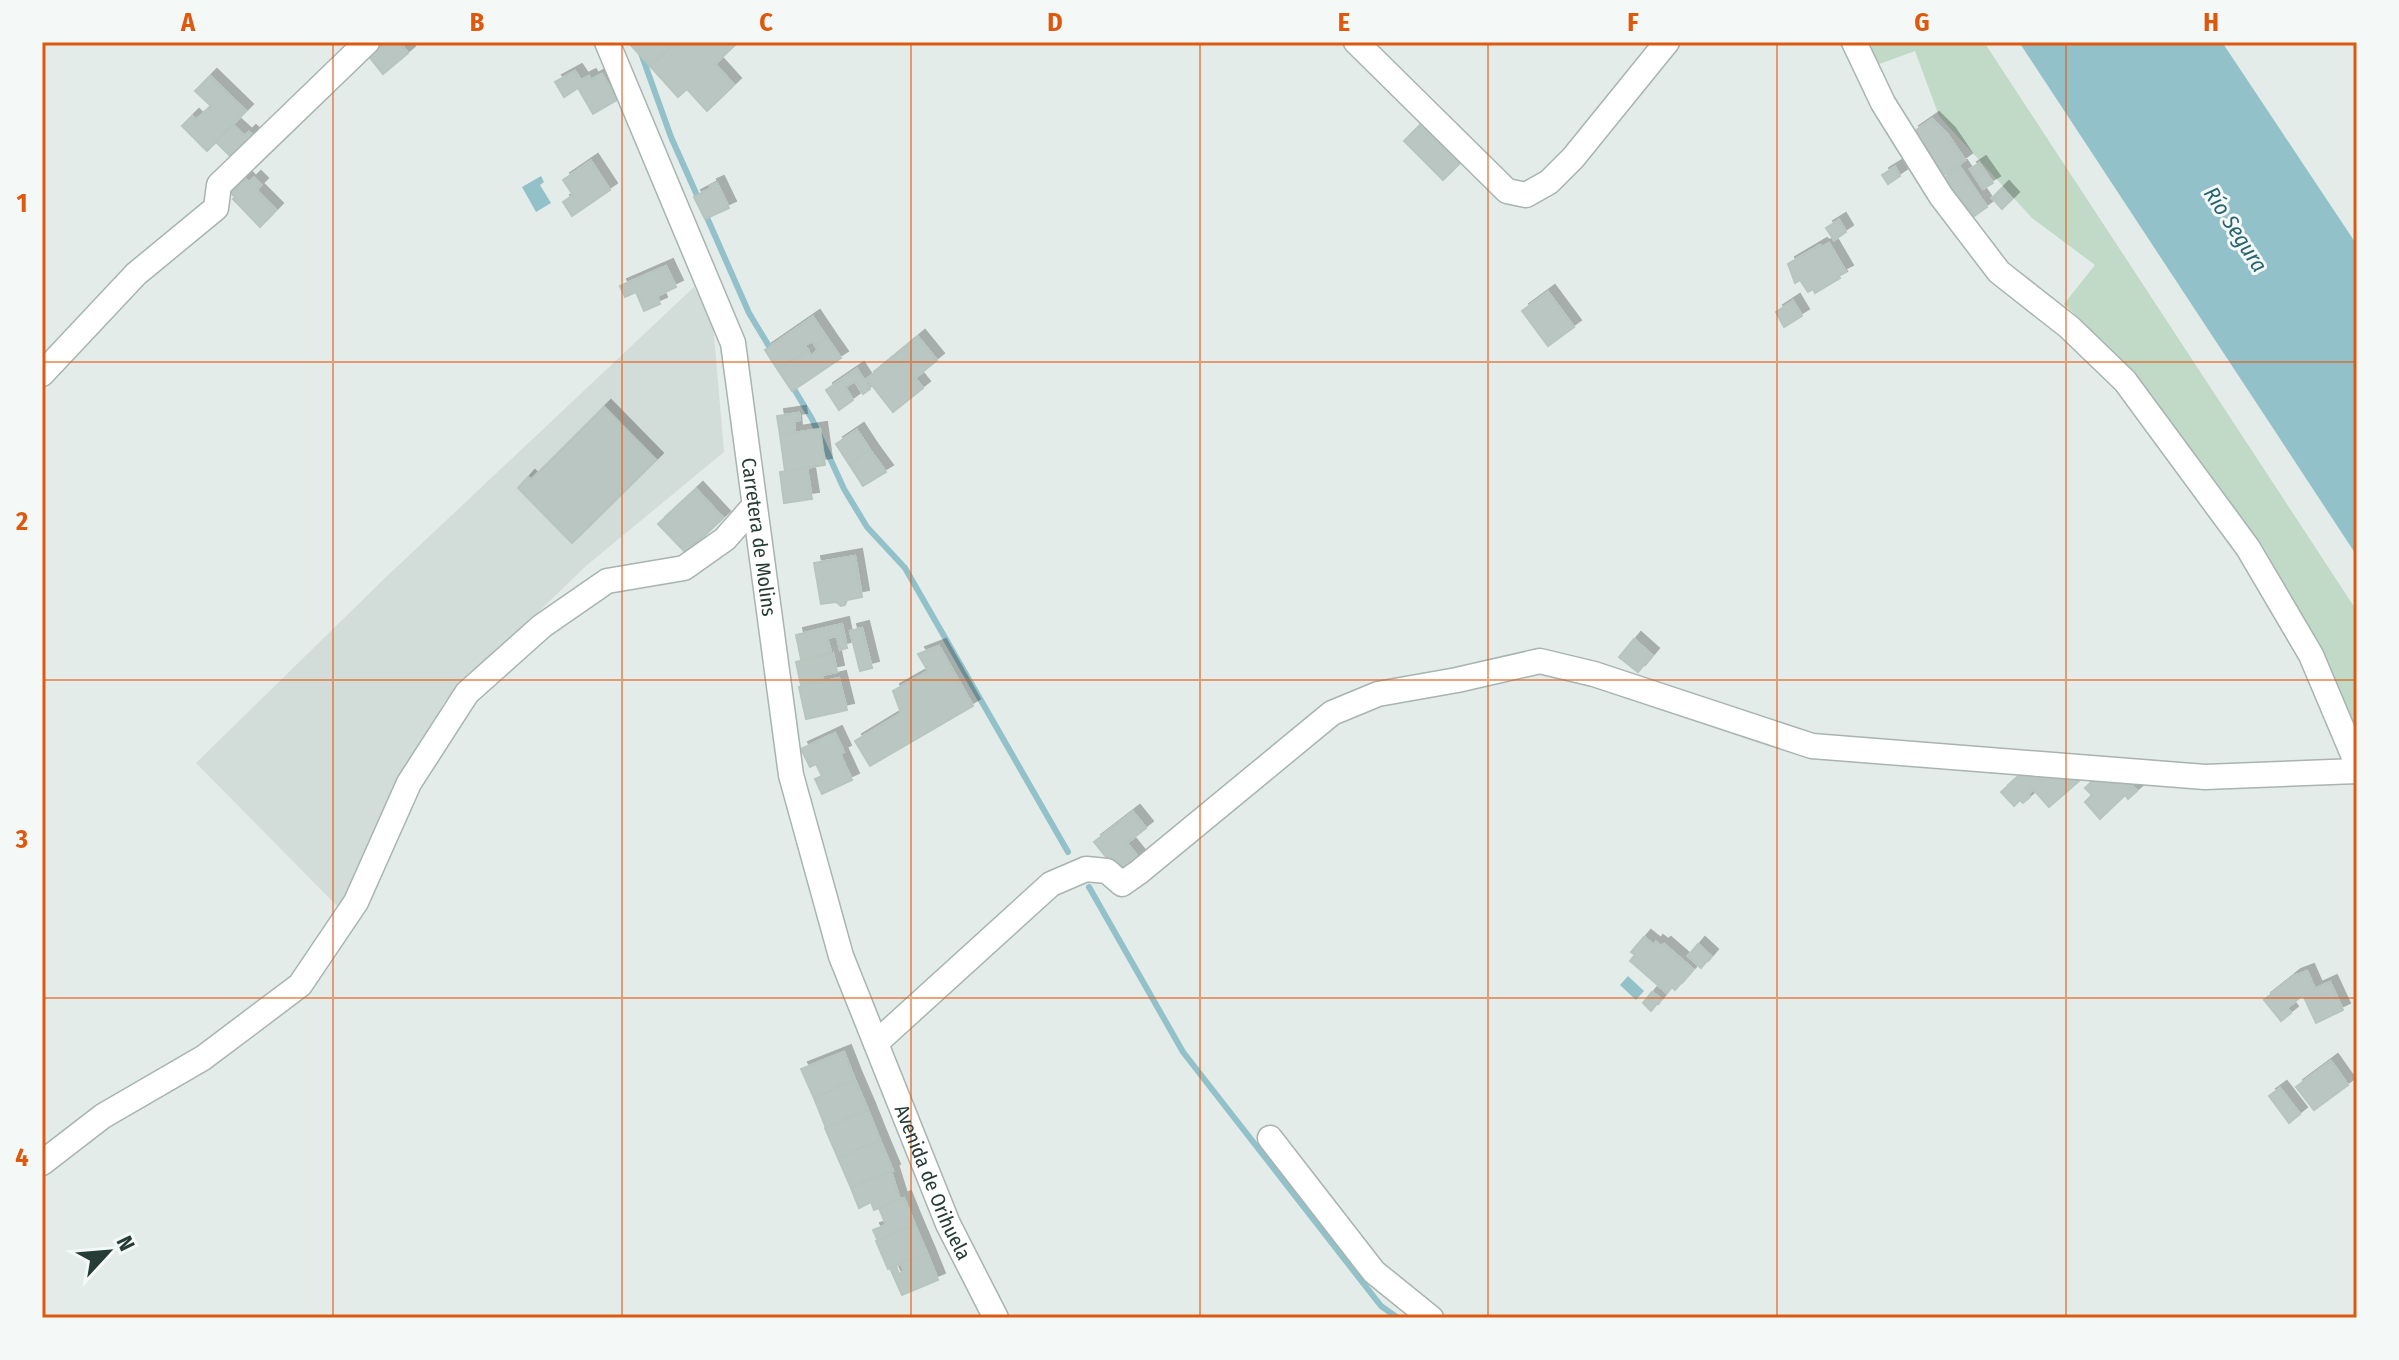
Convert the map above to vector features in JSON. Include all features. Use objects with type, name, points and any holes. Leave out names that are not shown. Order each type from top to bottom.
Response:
[{"type":"street","points":[[42,374],[136,274],[216,208],[219,185],[367,42]]},
{"type":"street","name":"Carretera de Molins","points":[[607,42],[733,343],[791,775],[841,956],[876,1043]]},
{"type":"street","points":[[1356,42],[1507,191],[1526,195],[1549,182],[1573,158],[1667,42]]},
{"type":"street","points":[[1854,42],[1883,103],[1941,196],[1999,272],[2069,327],[2125,381],[2248,548],[2311,655],[2357,764]]},
{"type":"street","points":[[42,1163],[103,1116],[203,1058],[300,985],[356,902],[409,783],[467,693],[542,626],[607,581],[684,568],[725,539],[754,506]]},
{"type":"street","points":[[876,1043],[1051,884],[1086,869],[1107,871],[1122,884],[1332,713],[1378,694],[1540,661],[1594,674],[1812,746],[2205,777],[2357,771]]},
{"type":"street","name":"Avenida de Orihuela","points":[[876,1043],[948,1224],[996,1318]]},
{"type":"street","points":[[1270,1138],[1374,1272],[1431,1318]]},
{"type":"shaded area","points":[[694,287],[713,324],[724,452],[586,566],[443,704],[339,908],[196,763],[384,579]]},
{"type":"green space","points":[[1839,42],[1984,42],[2357,611],[2357,735],[2189,458],[2094,333],[2064,304],[2095,265],[2032,218],[1939,116],[1915,51],[1855,73]]},
{"type":"water","name":"Río Segura","points":[[2019,42],[2222,42],[2357,245],[2357,556]]},
{"type":"water","points":[[541,176],[544,182],[540,185],[551,203],[536,212],[522,187]]},
{"type":"water","points":[[1628,976],[1644,991],[1636,1000],[1620,985]]},
{"type":"building","points":[[380,42],[399,42],[408,53],[383,74],[366,53]]},
{"type":"building","points":[[628,42],[677,42],[650,66]]},
{"type":"building","points":[[677,42],[738,42],[715,64],[734,85],[707,111],[687,89],[678,97],[650,66]]},
{"type":"building","points":[[575,71],[581,80],[589,76],[591,80],[602,74],[617,100],[593,114],[578,88],[564,97],[555,82]]},
{"type":"building","points":[[210,76],[246,111],[207,151],[182,126],[192,116],[196,120],[211,106],[195,91]]},
{"type":"building","points":[[1932,119],[1948,135],[1965,160],[1944,175],[1912,133]]},
{"type":"building","points":[[1423,122],[1462,161],[1443,180],[1404,141]]},
{"type":"building","points":[[233,125],[245,136],[249,132],[258,140],[237,163],[216,142]]},
{"type":"building","points":[[591,161],[610,190],[572,216],[563,202],[573,195],[563,180]]},
{"type":"building","points":[[1979,163],[1993,183],[1983,189],[1970,169]]},
{"type":"building","points":[[1895,167],[1900,176],[1888,184],[1882,175]]},
{"type":"building","points":[[1960,167],[1987,207],[1967,221],[1940,181]]},
{"type":"building","points":[[254,178],[261,185],[256,190],[276,210],[260,227],[231,193],[245,179],[249,183]]},
{"type":"building","points":[[717,183],[729,208],[705,219],[694,197]]},
{"type":"building","points":[[2002,188],[2012,199],[2002,209],[1992,198]]},
{"type":"building","points":[[1839,220],[1846,232],[1834,240],[1826,228]]},
{"type":"building","points":[[1829,243],[1846,272],[1815,293],[1813,289],[1808,292],[1800,280],[1795,283],[1788,264]]},
{"type":"building","points":[[666,266],[676,287],[657,296],[660,304],[644,311],[636,292],[625,297],[620,286]]},
{"type":"building","points":[[1548,292],[1574,327],[1548,346],[1522,311]]},
{"type":"building","points":[[1793,301],[1802,316],[1784,327],[1776,312]]},
{"type":"building","points":[[813,317],[827,338],[815,345],[812,341],[804,346],[808,350],[778,370],[765,350]]},
{"type":"building","points":[[918,337],[937,360],[915,378],[923,388],[893,412],[867,379]]},
{"type":"building","points":[[827,338],[841,358],[792,391],[778,370],[808,350],[811,356],[818,350],[815,345]]},
{"type":"building","points":[[857,369],[870,389],[863,394],[855,381],[845,387],[853,400],[839,410],[826,390]]},
{"type":"building","points":[[604,407],[656,460],[572,543],[518,488],[528,477],[531,480]]},
{"type":"building","points":[[799,413],[800,420],[794,421],[795,433],[780,435],[777,416]]},
{"type":"building","points":[[820,429],[825,465],[785,471],[780,435]]},
{"type":"building","points":[[857,430],[870,450],[849,464],[836,444]]},
{"type":"building","points":[[870,450],[886,472],[863,486],[849,464]]},
{"type":"building","points":[[807,468],[812,499],[784,503],[780,472]]},
{"type":"building","points":[[696,489],[723,518],[686,553],[658,524]]},
{"type":"building","points":[[855,556],[862,597],[847,600],[841,606],[836,602],[821,604],[814,563]]},
{"type":"building","points":[[842,624],[847,648],[840,650],[837,636],[827,638],[831,652],[801,659],[796,635]]},
{"type":"building","points":[[862,628],[872,668],[860,671],[850,631]]},
{"type":"building","points":[[1634,639],[1652,655],[1638,672],[1619,657]]},
{"type":"building","points":[[939,646],[973,706],[870,766],[855,741],[901,713],[893,691],[928,671],[918,654]]},
{"type":"building","points":[[833,653],[837,672],[801,685],[796,662]]},
{"type":"building","points":[[839,678],[847,710],[806,719],[799,687]]},
{"type":"building","points":[[835,733],[844,752],[840,754],[852,780],[822,794],[815,779],[822,776],[816,764],[810,767],[801,749]]},
{"type":"building","points":[[2027,769],[2033,776],[2042,769],[2087,774],[2049,807],[2033,789],[2027,795],[2030,797],[2014,806],[2001,792]]},
{"type":"building","points":[[2103,771],[2114,784],[2123,776],[2137,791],[2128,799],[2125,795],[2100,819],[2085,802],[2092,795],[2085,788]]},
{"type":"building","points":[[1133,812],[1146,828],[1127,843],[1139,858],[1119,873],[1094,842]]},
{"type":"building","points":[[1644,937],[1654,945],[1656,942],[1661,946],[1664,944],[1693,969],[1675,990],[1672,987],[1667,993],[1630,961],[1635,955],[1631,952]]},
{"type":"building","points":[[1698,944],[1711,956],[1701,968],[1688,956]]},
{"type":"building","points":[[2307,971],[2315,989],[2330,982],[2343,1010],[2316,1023],[2303,995],[2287,1008],[2291,1013],[2281,1021],[2264,1000],[2294,976]]},
{"type":"building","points":[[1652,992],[1661,999],[1651,1011],[1643,1003]]},
{"type":"building","points":[[844,1052],[855,1080],[814,1098],[801,1069]]},
{"type":"building","points":[[2331,1061],[2348,1085],[2314,1110],[2296,1087]]},
{"type":"building","points":[[855,1080],[868,1110],[826,1128],[814,1098]]},
{"type":"building","points":[[2280,1088],[2300,1114],[2289,1123],[2269,1096]]},
{"type":"building","points":[[868,1110],[880,1140],[838,1158],[825,1128]]},
{"type":"building","points":[[880,1140],[893,1171],[851,1188],[838,1158]]},
{"type":"building","points":[[891,1171],[900,1200],[874,1210],[871,1202],[859,1208],[851,1188]]},
{"type":"building","points":[[904,1198],[915,1225],[878,1241],[873,1230],[886,1225],[879,1208]]},
{"type":"building","points":[[915,1225],[927,1253],[888,1269],[876,1241]]},
{"type":"building","points":[[927,1253],[938,1280],[902,1295],[890,1268],[896,1266],[899,1274],[904,1272],[901,1263]]},
{"type":"waterway","points":[[637,42],[671,137],[700,202]]},
{"type":"waterway","points":[[705,213],[749,313],[773,353]]},
{"type":"waterway","points":[[791,384],[812,419],[844,489],[867,527],[905,568],[1068,852]]},
{"type":"waterway","points":[[1089,887],[1183,1052],[1381,1306],[1398,1318]]}]
